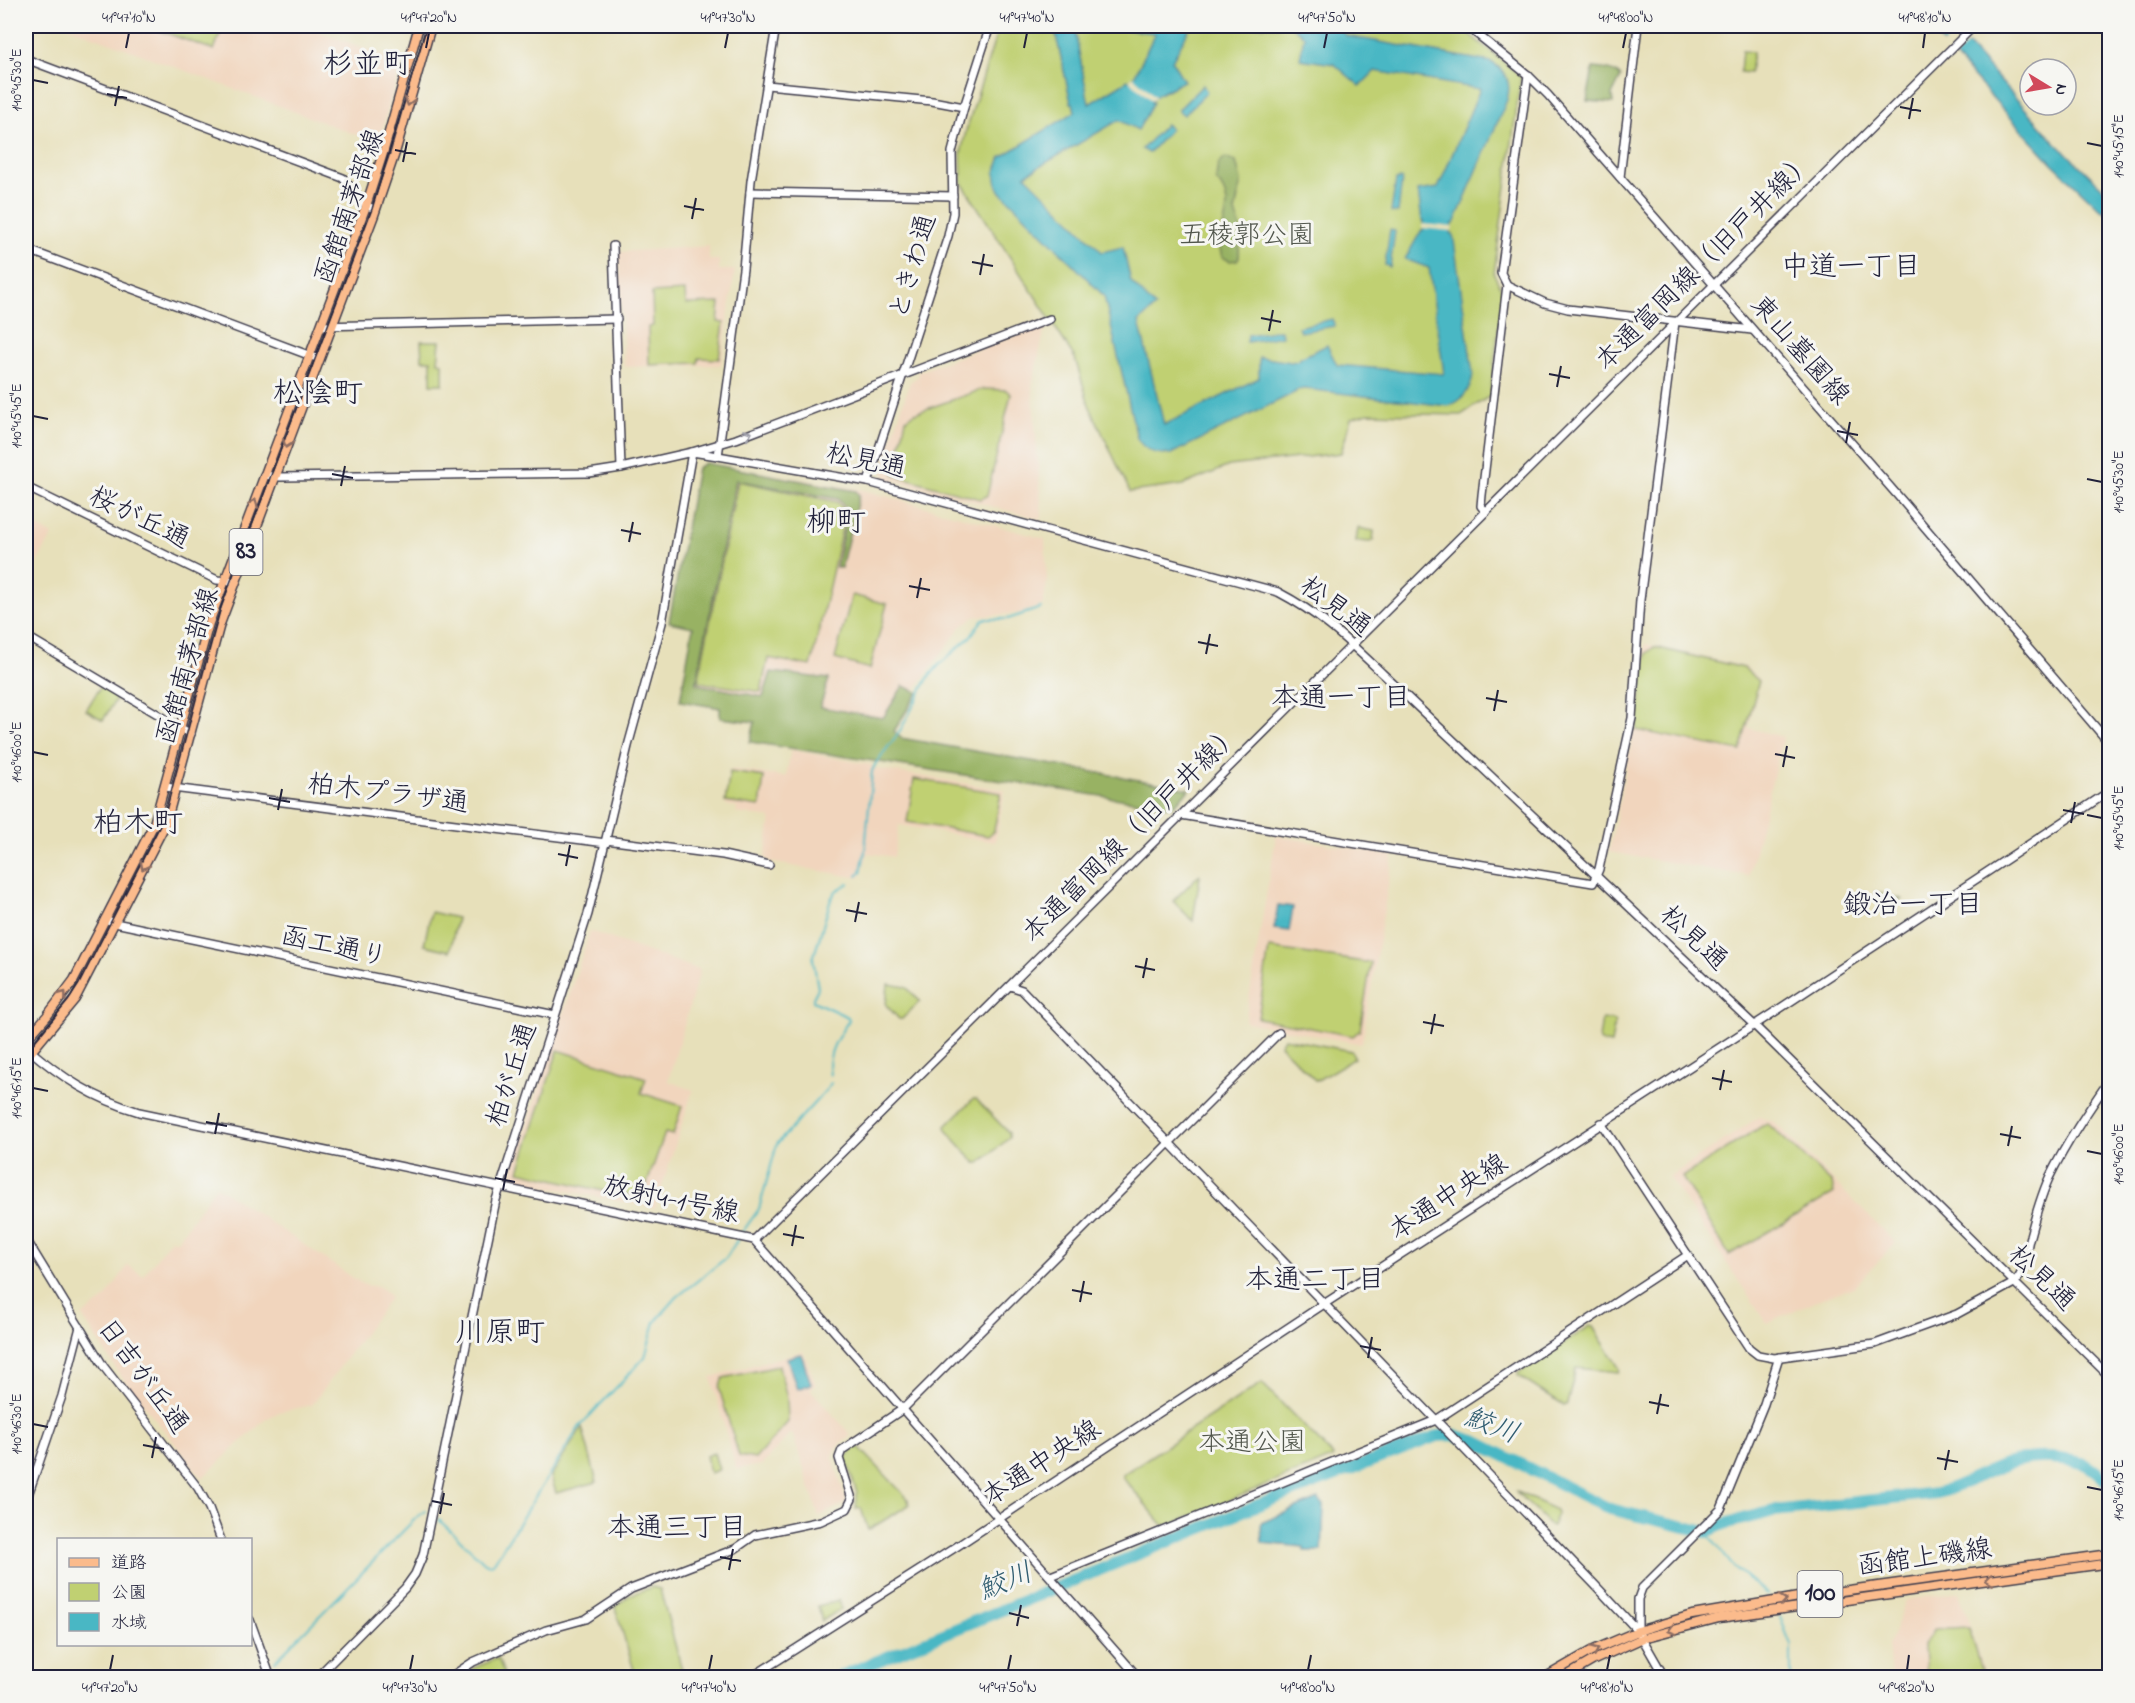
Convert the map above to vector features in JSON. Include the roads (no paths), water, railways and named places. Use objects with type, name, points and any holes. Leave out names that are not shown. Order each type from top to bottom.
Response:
[{"type":"main road","name":"函館南茅部線","points":[[26,1040],[66,991],[154,824],[209,623],[366,206],[419,26]]},
{"type":"main road","name":"函館南茅部線","points":[[27,1052],[75,999],[163,830],[176,790],[216,636],[235,580],[376,209],[431,26]]},
{"type":"main road","name":"函館上磯線","points":[[1544,1677],[1591,1651],[1692,1615],[1743,1605],[2109,1554]]},
{"type":"main road","name":"函館上磯線","points":[[1563,1677],[1641,1634],[1719,1618],[2109,1563]]},
{"type":"street","points":[[718,456],[743,269],[750,192],[776,26]]},
{"type":"street","name":"ときわ通","points":[[868,482],[948,236],[953,213],[952,152],[990,26]]},
{"type":"street","name":"東山墓園線","points":[[1467,26],[1528,75],[1548,95],[1905,504],[2109,744]]},
{"type":"street","points":[[1620,177],[1638,26]]},
{"type":"street","name":"本通富岡線（旧戸井線）","points":[[754,1240],[1974,26]]},
{"type":"street","points":[[26,59],[343,178],[366,206],[376,209]]},
{"type":"street","points":[[1528,75],[1501,273],[1508,285],[1545,303],[1561,307],[1752,330]]},
{"type":"street","points":[[767,84],[932,101],[964,107]]},
{"type":"street","points":[[750,192],[953,195]]},
{"type":"street","points":[[613,246],[621,468]]},
{"type":"street","points":[[26,249],[319,359]]},
{"type":"street","points":[[1486,512],[1481,506],[1482,495],[1508,285]]},
{"type":"street","points":[[321,326],[617,319]]},
{"type":"street","points":[[692,452],[1050,320]]},
{"type":"street","points":[[1181,815],[1593,883],[1602,858],[1632,718],[1640,600],[1675,322]]},
{"type":"street","name":"松見通","points":[[264,475],[274,477],[589,473],[692,452],[868,482],[1259,585],[1278,592],[1306,607],[1330,624],[1754,1025],[2109,1377]]},
{"type":"street","name":"柏が丘通","points":[[316,1677],[405,1588],[415,1574],[423,1555],[500,1186],[586,921],[628,746],[662,623],[692,452]]},
{"type":"street","name":"桜が丘通","points":[[26,488],[224,581]]},
{"type":"street","points":[[224,581],[235,580]]},
{"type":"street","points":[[26,636],[190,734]]},
{"type":"street","name":"柏木プラザ通","points":[[165,787],[723,855],[768,865]]},
{"type":"street","name":"本通中央線","points":[[750,1677],[956,1547],[2109,791]]},
{"type":"street","name":"函工通り","points":[[105,919],[115,923],[555,1015]]},
{"type":"street","points":[[1010,986],[1022,990],[1641,1634],[1665,1677]]},
{"type":"street","points":[[449,1677],[473,1662],[546,1630],[586,1619],[631,1589],[735,1549],[755,1535],[820,1521],[847,1509],[852,1499],[838,1458],[840,1452],[903,1409],[1279,1033]]},
{"type":"street","name":"放射4-1号線","points":[[27,1052],[88,1093],[139,1112],[754,1240],[1139,1677]]},
{"type":"street","points":[[1601,1123],[1753,1352],[1758,1355],[1779,1357],[1875,1344],[1957,1314],[2008,1288],[2020,1278],[2029,1238],[2049,1180],[2109,1079]]},
{"type":"street","name":"日吉が丘通","points":[[26,1239],[104,1367],[198,1488],[221,1538]]},
{"type":"street","points":[[1053,1578],[1436,1420],[1688,1255]]},
{"type":"street","points":[[26,1501],[62,1396],[80,1327]]},
{"type":"street","points":[[1641,1634],[1638,1599],[1642,1588],[1720,1509],[1764,1404],[1779,1357]]},
{"type":"street","points":[[252,1625],[271,1677]]},
{"type":"water","points":[[1054,26],[1074,26],[1089,104],[1129,81],[1135,75],[1155,33],[1095,26],[1191,26],[1172,61],[1184,81],[1157,95],[1151,102],[1153,103],[1138,130],[1119,120],[1025,175],[1102,252],[1123,247],[1131,282],[1155,307],[1139,322],[1164,425],[1259,378],[1259,357],[1291,362],[1300,360],[1327,345],[1337,365],[1444,374],[1429,268],[1405,259],[1423,230],[1424,221],[1422,221],[1418,191],[1438,188],[1480,89],[1375,71],[1360,86],[1334,64],[1300,59],[1304,36],[1291,26],[1334,26],[1347,36],[1491,62],[1501,69],[1507,78],[1509,88],[1507,100],[1454,224],[1452,224],[1451,234],[1453,234],[1473,374],[1470,385],[1462,398],[1448,406],[1305,389],[1296,390],[1171,454],[1155,453],[1143,446],[1137,438],[1104,296],[1001,192],[997,185],[995,173],[1001,157],[1075,112]]},
{"type":"water","points":[[1927,26],[1951,26],[2018,101],[2018,117],[2033,117],[2109,194],[2109,214],[2097,206],[2052,163]]},
{"type":"water","points":[[1203,85],[1207,92],[1184,115],[1178,110]]},
{"type":"water","points":[[1166,124],[1171,129],[1149,153],[1142,149]]},
{"type":"water","points":[[1402,179],[1398,213],[1391,212],[1396,180]]},
{"type":"water","points":[[1390,230],[1395,231],[1390,267],[1385,265]]},
{"type":"water","points":[[1332,319],[1335,326],[1300,332],[1298,327]]},
{"type":"water","points":[[1281,330],[1282,336],[1247,342],[1248,335]]},
{"type":"water","points":[[1278,905],[1293,907],[1289,931],[1274,929]]},
{"type":"water","points":[[801,1354],[811,1384],[797,1389],[787,1358]]},
{"type":"water","points":[[1318,1499],[1324,1505],[1322,1551],[1304,1551],[1304,1547],[1262,1543],[1261,1523]]},
{"type":"waterway","points":[[857,876],[861,872],[865,851],[872,771],[900,731],[928,678],[970,637],[983,619],[1008,619],[1041,608]]},
{"type":"waterway","points":[[830,1075],[831,1053],[849,1020],[848,1017],[813,1001],[818,988],[813,959],[831,899],[836,891],[849,883]]},
{"type":"waterway","points":[[741,1234],[759,1209],[777,1144],[831,1083]]},
{"type":"waterway","points":[[439,1520],[485,1563],[490,1565],[494,1562],[580,1426],[645,1357],[655,1322],[677,1297],[726,1258],[738,1239]]},
{"type":"waterway","name":"鮫川","points":[[836,1678],[1253,1507],[1437,1436],[1454,1435],[1475,1441],[1610,1509],[1706,1532],[1724,1524],[1774,1511],[1937,1493],[1997,1468],[2026,1459],[2061,1459],[2082,1463],[2110,1484]]},
{"type":"waterway","points":[[275,1661],[417,1517],[426,1511]]},
{"type":"waterway","points":[[1706,1532],[1732,1565],[1767,1595]]},
{"type":"waterway","points":[[1780,1617],[1791,1645],[1791,1678]]},
{"type":"waterway","points":[[257,1678],[260,1675]]},
{"type":"tram line","points":[[26,1052],[79,984],[164,818],[221,607],[372,209],[427,26]]},
{"type":"district","name":"杉並町","points":[[368,66]]},
{"type":"district","name":"中道一丁目","points":[[1851,268]]},
{"type":"district","name":"松陰町","points":[[318,395]]},
{"type":"district","name":"柳町","points":[[836,524]]},
{"type":"district","name":"本通一丁目","points":[[1341,699]]},
{"type":"district","name":"柏木町","points":[[138,825]]},
{"type":"district","name":"鍛治一丁目","points":[[1913,906]]},
{"type":"district","name":"本通二丁目","points":[[1315,1281]]},
{"type":"district","name":"川原町","points":[[500,1334]]},
{"type":"district","name":"本通三丁目","points":[[677,1529]]},
{"type":"park label","name":"五稜郭公園","points":[[1247,236]]},
{"type":"park label","name":"本通公園","points":[[1252,1443]]}]
